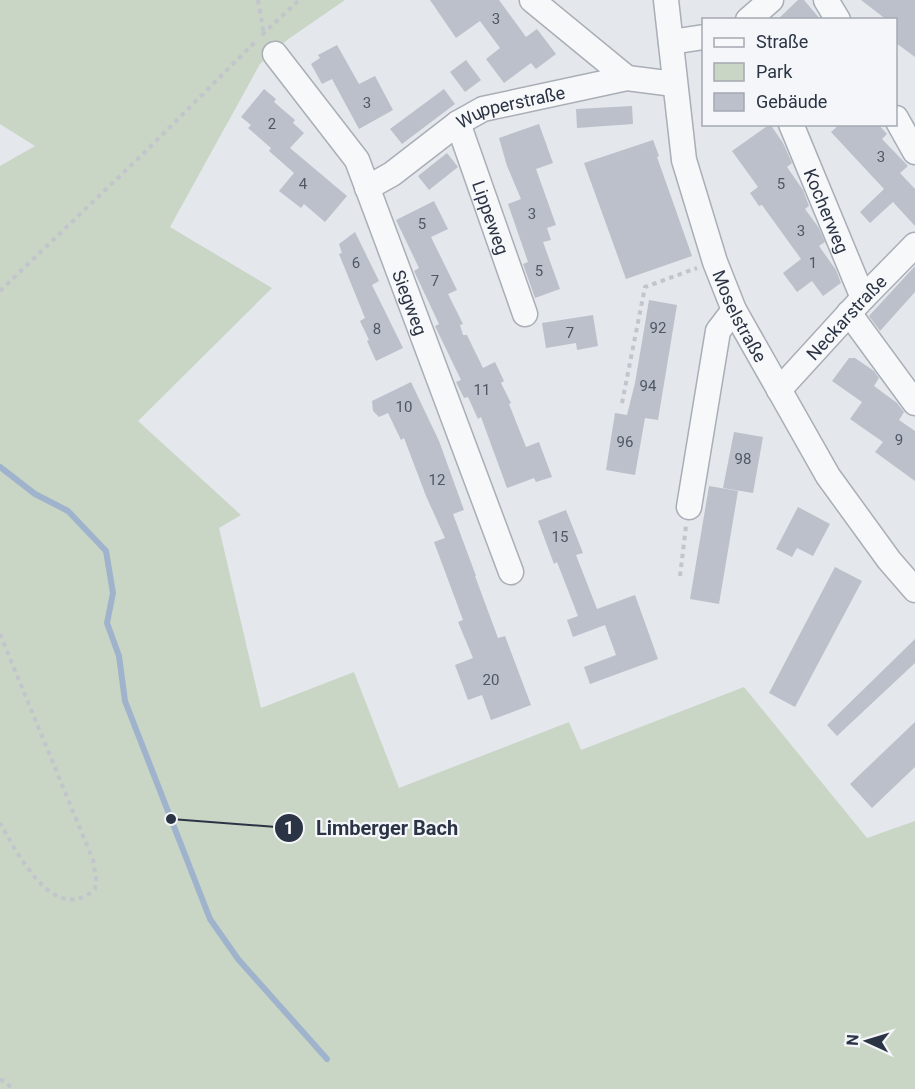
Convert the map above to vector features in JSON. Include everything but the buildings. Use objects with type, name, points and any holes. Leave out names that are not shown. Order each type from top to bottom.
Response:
[{"type":"street","points":[[532,0],[627,78]]},
{"type":"street","name":"Moselstraße","points":[[666,0],[684,160],[714,262],[734,310],[828,476],[915,590]]},
{"type":"street","points":[[750,18],[771,0]]},
{"type":"street","points":[[826,0],[837,18]]},
{"type":"street","points":[[671,42],[702,37]]},
{"type":"street","name":"Siegweg","points":[[269,44],[357,160],[512,572]]},
{"type":"street","name":"Wupperstraße","points":[[367,188],[393,174],[458,123],[483,109],[627,78],[674,84]]},
{"type":"street","points":[[897,120],[915,152]]},
{"type":"street","name":"Lippeweg","points":[[458,123],[525,314]]},
{"type":"street","name":"Kocherweg","points":[[792,126],[856,305],[915,403]]},
{"type":"street","name":"Neckarstraße","points":[[779,390],[856,305],[915,245]]},
{"type":"street","points":[[689,507],[718,331],[734,310]]},
{"type":"path","points":[[258,0],[269,44]]},
{"type":"path","points":[[0,291],[149,148],[269,44],[299,0]]},
{"type":"path","points":[[622,404],[645,286],[714,262]]},
{"type":"path","points":[[680,576],[689,507]]},
{"type":"path","points":[[0,634],[93,860],[95,889],[86,897],[75,900],[66,899],[42,886],[16,851],[0,823]]},
{"type":"path","points":[[0,1079],[14,1089]]},
{"type":"green space","points":[[0,0],[345,0],[287,40],[260,64],[170,227],[272,288],[138,421],[241,515],[219,528],[261,708],[354,672],[399,788],[569,722],[581,750],[744,687],[867,838],[915,821],[915,1089],[0,1089],[0,166],[35,146],[0,124]]},
{"type":"waterway","points":[[0,467],[35,494],[68,511],[106,551],[113,593],[107,623],[119,656],[125,701],[210,919],[238,959],[327,1059]]},
{"type":"place","name":"Limberger Bach","points":[[171,819]]}]
